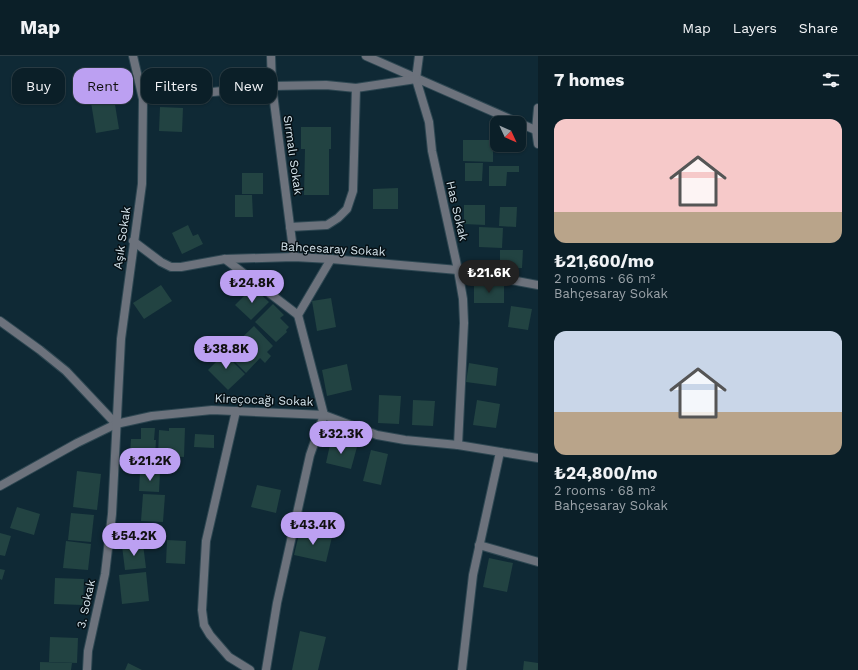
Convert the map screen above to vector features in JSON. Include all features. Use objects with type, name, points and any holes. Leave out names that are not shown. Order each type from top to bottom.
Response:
[{"type":"street","name":"Aşık Sokak","points":[[133,56],[141,90]]},
{"type":"street","name":"Sırmalı Sokak","points":[[271,56],[271,68]]},
{"type":"street","points":[[366,56],[503,116]]},
{"type":"street","name":"Has Sokak","points":[[419,56],[416,79],[428,122],[432,151],[463,299],[464,323],[458,446]]},
{"type":"street","points":[[277,86],[326,85],[356,88],[416,79]]},
{"type":"street","points":[[290,227],[327,225],[338,218],[347,209],[353,191],[356,88]]},
{"type":"street","name":"Aşık Sokak","points":[[116,424],[120,339],[142,184],[143,104]]},
{"type":"street","name":"Sırmalı Sokak","points":[[274,104],[294,257]]},
{"type":"street","points":[[538,108],[538,144]]},
{"type":"street","points":[[526,126],[537,131]]},
{"type":"street","name":"Bahçesaray Sokak","points":[[133,241],[161,262],[171,267],[225,260],[294,257],[458,270],[538,285]]},
{"type":"street","points":[[298,315],[331,259]]},
{"type":"street","points":[[225,260],[298,315],[324,415],[310,455],[277,603],[266,670]]},
{"type":"street","points":[[0,321],[66,371],[116,424]]},
{"type":"street","name":"Kireçocağı Sokak","points":[[0,486],[77,443],[116,424],[178,412],[212,410],[324,415],[377,435],[538,458]]},
{"type":"street","points":[[236,410],[206,541],[202,610],[204,625],[210,635],[229,657],[250,670]]},
{"type":"street","name":"3. Sokak","points":[[87,670],[88,651],[106,567],[112,514],[116,424]]},
{"type":"street","points":[[462,670],[470,599],[479,545],[500,452]]},
{"type":"street","points":[[479,545],[538,562]]},
{"type":"building","points":[[91,104],[115,104],[119,129],[96,133]]},
{"type":"building","points":[[160,107],[183,108],[182,132],[159,131]]},
{"type":"building","points":[[301,127],[331,127],[331,149],[329,149],[329,195],[304,195],[305,149],[301,149]]},
{"type":"building","points":[[463,140],[490,140],[490,152],[493,152],[493,162],[463,161]]},
{"type":"building","points":[[465,163],[483,163],[482,181],[465,181]]},
{"type":"building","points":[[489,166],[519,166],[519,172],[507,172],[506,186],[489,186]]},
{"type":"building","points":[[242,173],[263,173],[263,194],[242,194]]},
{"type":"building","points":[[398,188],[398,209],[373,209],[373,189]]},
{"type":"building","points":[[235,195],[252,195],[253,217],[235,217]]},
{"type":"building","points":[[464,205],[485,205],[485,225],[464,224]]},
{"type":"building","points":[[500,207],[517,207],[516,227],[499,226]]},
{"type":"building","points":[[188,225],[193,236],[198,234],[203,244],[182,254],[172,233]]},
{"type":"building","points":[[479,227],[503,228],[502,248],[479,247]]},
{"type":"building","points":[[500,250],[523,250],[522,268],[500,268]]},
{"type":"building","points":[[161,285],[172,301],[144,319],[133,303]]},
{"type":"building","points":[[474,285],[504,286],[504,303],[474,303]]},
{"type":"building","points":[[253,287],[269,302],[251,320],[235,305]]},
{"type":"building","points":[[331,298],[336,327],[317,331],[312,301]]},
{"type":"building","points":[[273,304],[284,315],[280,318],[289,327],[286,330],[287,332],[276,342],[255,322]]},
{"type":"building","points":[[511,306],[532,309],[528,330],[508,327]]},
{"type":"building","points":[[254,326],[273,346],[267,352],[271,356],[265,363],[260,358],[246,373],[226,353]]},
{"type":"building","points":[[220,349],[245,374],[228,390],[208,370],[216,362],[212,358]]},
{"type":"building","points":[[469,363],[498,368],[496,386],[466,382]]},
{"type":"building","points":[[347,364],[352,390],[327,396],[322,370]]},
{"type":"building","points":[[379,395],[401,396],[399,424],[378,423]]},
{"type":"building","points":[[413,400],[435,401],[433,426],[412,425]]},
{"type":"building","points":[[477,400],[500,404],[496,428],[473,425]]},
{"type":"building","points":[[141,428],[155,428],[155,456],[130,454],[131,439],[141,439]]},
{"type":"building","points":[[169,428],[185,428],[184,457],[158,456],[159,430],[169,431]]},
{"type":"building","points":[[195,434],[214,435],[214,448],[194,447]]},
{"type":"building","points":[[331,440],[357,447],[351,469],[326,463]]},
{"type":"building","points":[[371,450],[388,454],[381,485],[363,481]]},
{"type":"building","points":[[77,471],[101,474],[97,510],[73,507]]},
{"type":"building","points":[[140,472],[160,473],[159,492],[139,491]]},
{"type":"building","points":[[257,485],[281,490],[276,513],[251,507]]},
{"type":"building","points":[[143,494],[165,495],[163,522],[141,521]]},
{"type":"building","points":[[17,507],[40,514],[34,535],[10,528]]},
{"type":"building","points":[[71,513],[94,515],[91,542],[68,540]]},
{"type":"building","points":[[300,530],[332,537],[326,562],[294,555]]},
{"type":"building","points":[[0,533],[11,536],[5,556],[0,555]]},
{"type":"building","points":[[167,540],[186,541],[185,564],[166,563]]},
{"type":"building","points":[[66,541],[91,544],[88,570],[63,568]]},
{"type":"building","points":[[143,544],[146,568],[125,570],[122,546]]},
{"type":"building","points":[[489,558],[513,563],[507,592],[483,587]]},
{"type":"building","points":[[0,569],[5,570],[2,580],[0,579]]},
{"type":"building","points":[[146,572],[149,601],[122,604],[119,575]]},
{"type":"building","points":[[55,578],[84,579],[83,605],[54,604]]},
{"type":"building","points":[[300,631],[326,637],[318,670],[292,670]]},
{"type":"building","points":[[50,637],[78,638],[77,663],[49,662]]},
{"type":"building","points":[[524,661],[538,663],[538,670],[523,670]]},
{"type":"building","points":[[40,662],[72,663],[71,670],[40,670]]},
{"type":"building","points":[[128,663],[142,670],[125,670]]}]
